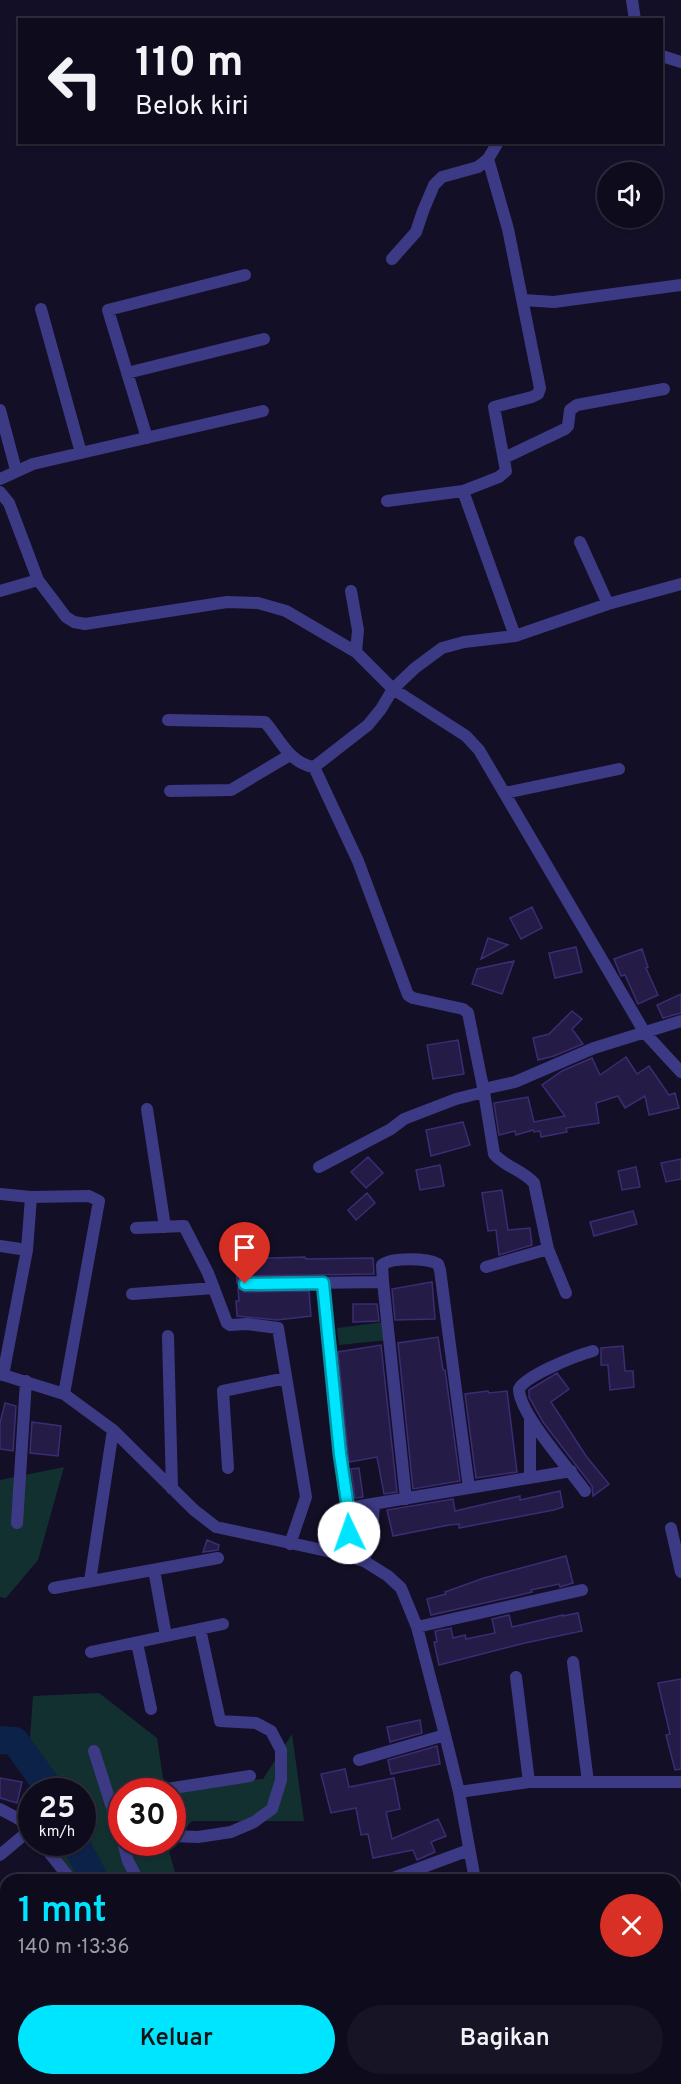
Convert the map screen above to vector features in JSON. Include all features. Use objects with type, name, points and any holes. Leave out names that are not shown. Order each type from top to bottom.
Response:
[{"type":"street","points":[[632,0],[635,18]]},
{"type":"street","points":[[663,56],[681,62]]},
{"type":"street","points":[[392,259],[416,232],[434,185],[442,177],[478,168],[488,159],[497,144]]},
{"type":"street","points":[[387,501],[463,491],[504,474],[506,471],[494,408],[532,397],[538,394],[540,388],[508,229],[488,159]]},
{"type":"street","points":[[147,438],[108,310],[245,275]]},
{"type":"street","points":[[523,300],[554,302],[681,285]]},
{"type":"street","points":[[41,309],[81,453]]},
{"type":"street","points":[[127,373],[264,339]]},
{"type":"street","points":[[504,458],[565,429],[568,426],[570,410],[577,405],[664,389]]},
{"type":"street","points":[[0,410],[16,470]]},
{"type":"street","points":[[0,478],[16,470],[81,453],[263,411]]},
{"type":"street","points":[[463,491],[515,636]]},
{"type":"street","points":[[0,492],[9,503],[38,580],[66,617],[74,622],[85,624],[226,602],[258,603],[286,611],[356,652],[393,689],[466,736],[479,750],[505,793],[645,1034],[681,1072]]},
{"type":"street","points":[[580,542],[608,604]]},
{"type":"street","points":[[0,591],[38,580]]},
{"type":"street","points":[[168,720],[265,722],[290,755],[314,767],[368,725],[393,689],[415,668],[442,648],[464,642],[515,636],[608,604],[681,584]]},
{"type":"street","points":[[351,591],[358,630],[356,652]]},
{"type":"street","points":[[170,791],[231,790],[290,755]]},
{"type":"street","points":[[314,767],[358,861],[406,991],[412,998],[463,1009],[468,1013],[494,1154],[534,1183],[548,1250],[566,1293]]},
{"type":"street","points":[[505,793],[619,769]]},
{"type":"street","points":[[319,1167],[390,1129],[404,1119],[456,1099],[515,1083],[594,1048],[681,1021]]},
{"type":"street","points":[[147,1109],[165,1227]]},
{"type":"street","points":[[0,1194],[31,1197],[90,1196],[99,1200],[64,1394]]},
{"type":"street","points":[[31,1197],[27,1250],[2,1374],[64,1394],[113,1430],[172,1489],[206,1521],[216,1527],[340,1554],[364,1562],[383,1572],[401,1588],[417,1627],[445,1735],[459,1792],[474,1874]]},
{"type":"street","points":[[136,1228],[184,1226],[214,1288],[225,1320],[230,1325],[247,1324],[278,1328],[306,1497],[290,1544]]},
{"type":"street","points":[[0,1246],[27,1250]]},
{"type":"street","points":[[486,1267],[548,1250]]},
{"type":"street","points":[[406,1499],[383,1282],[382,1265],[387,1261],[400,1259],[433,1261],[438,1264],[468,1488]]},
{"type":"street","points":[[245,1284],[383,1282]]},
{"type":"street","points":[[323,1283],[348,1508],[349,1533],[340,1554]]},
{"type":"street","points":[[132,1294],[214,1288]]},
{"type":"street","points":[[168,1336],[172,1489]]},
{"type":"street","points":[[585,1491],[530,1417],[519,1394],[521,1384],[593,1351]]},
{"type":"street","points":[[228,1468],[223,1390],[286,1378]]},
{"type":"street","points":[[17,1523],[26,1381]]},
{"type":"street","points":[[530,1417],[530,1478]]},
{"type":"street","points":[[90,1581],[113,1430]]},
{"type":"street","points":[[348,1508],[571,1471]]},
{"type":"street","points":[[364,1562],[372,1532],[374,1504]]},
{"type":"street","points":[[671,1528],[681,1570]]},
{"type":"street","points":[[54,1588],[218,1558]]},
{"type":"street","points":[[154,1570],[166,1636]]},
{"type":"street","points":[[417,1627],[582,1590]]},
{"type":"street","points":[[91,1652],[223,1624]]},
{"type":"street","points":[[186,1837],[231,1832],[254,1822],[272,1809],[281,1780],[281,1750],[271,1731],[256,1723],[220,1721],[200,1629]]},
{"type":"street","points":[[137,1643],[151,1709]]},
{"type":"street","points":[[573,1662],[588,1782]]},
{"type":"street","points":[[516,1677],[529,1782]]},
{"type":"street","points":[[359,1760],[445,1735]]},
{"type":"street","points":[[94,1750],[108,1790]]},
{"type":"street","points":[[186,1786],[250,1776]]},
{"type":"street","points":[[459,1792],[529,1782],[681,1782]]},
{"type":"street","points":[[0,1809],[18,1819]]},
{"type":"street","points":[[0,1855],[18,1840]]},
{"type":"street","points":[[404,1874],[469,1850]]},
{"type":"street","points":[[53,1856],[66,1874]]},
{"type":"street","points":[[127,1856],[135,1874]]},
{"type":"green space","points":[[385,1322],[388,1340],[339,1345],[337,1328]]},
{"type":"green space","points":[[64,1467],[38,1560],[6,1598],[0,1597],[0,1480]]},
{"type":"green space","points":[[99,1693],[157,1738],[163,1778],[108,1778],[108,1856],[170,1856],[176,1874],[72,1874],[59,1856],[96,1856],[96,1778],[34,1778],[29,1751],[33,1696]]},
{"type":"green space","points":[[292,1734],[304,1821],[192,1821],[186,1828],[186,1783],[263,1779]]},
{"type":"building","points":[[532,907],[542,928],[521,939],[510,918]]},
{"type":"building","points":[[488,938],[508,945],[481,959]]},
{"type":"building","points":[[576,947],[582,972],[555,978],[549,953]]},
{"type":"building","points":[[642,949],[648,967],[646,968],[658,995],[638,1004],[625,975],[621,976],[614,959]]},
{"type":"building","points":[[514,961],[502,994],[472,984],[477,969]]},
{"type":"building","points":[[681,994],[681,1013],[663,1018],[657,1005]]},
{"type":"building","points":[[572,1011],[582,1019],[572,1029],[583,1044],[538,1060],[533,1038],[549,1034]]},
{"type":"building","points":[[458,1040],[464,1074],[433,1079],[427,1045]]},
{"type":"building","points":[[626,1057],[637,1074],[649,1066],[669,1095],[675,1093],[679,1108],[649,1115],[645,1096],[625,1108],[618,1096],[596,1103],[599,1123],[566,1128],[567,1132],[541,1137],[540,1131],[534,1132],[533,1130],[516,1135],[515,1131],[499,1135],[494,1103],[528,1097],[534,1122],[565,1116],[542,1085],[562,1071],[592,1058],[600,1075]]},
{"type":"building","points":[[463,1122],[470,1145],[431,1156],[426,1130]]},
{"type":"building","points":[[368,1157],[383,1173],[366,1188],[351,1172]]},
{"type":"building","points":[[681,1159],[681,1179],[666,1182],[661,1163]]},
{"type":"building","points":[[440,1165],[444,1186],[420,1190],[416,1170]]},
{"type":"building","points":[[636,1167],[640,1187],[622,1190],[618,1171]]},
{"type":"building","points":[[502,1190],[508,1230],[530,1228],[532,1245],[499,1255],[496,1230],[488,1231],[482,1193]]},
{"type":"building","points":[[367,1193],[375,1203],[356,1220],[348,1210]]},
{"type":"building","points":[[633,1211],[637,1224],[594,1236],[590,1222]]},
{"type":"building","points":[[305,1257],[306,1259],[373,1258],[374,1274],[245,1276],[240,1277],[237,1282],[236,1259]]},
{"type":"building","points":[[432,1282],[435,1319],[395,1320],[392,1289]]},
{"type":"building","points":[[238,1288],[245,1292],[309,1291],[311,1316],[277,1320],[237,1316]]},
{"type":"building","points":[[353,1304],[377,1304],[379,1321],[353,1322]]},
{"type":"building","points":[[438,1337],[443,1370],[445,1370],[460,1481],[413,1489],[398,1343]]},
{"type":"building","points":[[381,1345],[397,1492],[384,1494],[377,1457],[349,1462],[338,1352]]},
{"type":"building","points":[[623,1346],[625,1371],[633,1371],[634,1387],[610,1390],[608,1365],[601,1365],[601,1348]]},
{"type":"building","points":[[557,1373],[569,1389],[551,1402],[586,1456],[609,1484],[593,1496],[592,1486],[543,1422],[529,1397],[529,1390]]},
{"type":"building","points":[[488,1391],[489,1393],[507,1391],[517,1472],[476,1478],[465,1394]]},
{"type":"building","points":[[5,1403],[16,1406],[13,1451],[0,1449],[0,1423]]},
{"type":"building","points":[[32,1422],[61,1426],[58,1456],[30,1453]]},
{"type":"building","points":[[359,1468],[363,1497],[355,1498],[351,1469]]},
{"type":"building","points":[[560,1491],[563,1507],[554,1510],[459,1528],[459,1524],[449,1525],[393,1536],[387,1510],[453,1499],[455,1511],[520,1496],[520,1500]]},
{"type":"building","points":[[365,1514],[364,1531],[361,1542],[358,1542],[357,1539],[355,1540],[357,1515]]},
{"type":"building","points":[[207,1540],[219,1545],[218,1550],[203,1552]]},
{"type":"building","points":[[566,1556],[573,1583],[560,1587],[559,1584],[531,1590],[532,1592],[431,1615],[427,1599],[446,1594],[445,1592],[484,1578]]},
{"type":"building","points":[[578,1613],[582,1631],[439,1665],[434,1642],[437,1642],[435,1631],[451,1628],[453,1638],[465,1635],[466,1639],[495,1633],[492,1619],[509,1615],[512,1627]]},
{"type":"building","points":[[681,1679],[681,1769],[675,1770],[666,1735],[670,1734],[658,1683]]},
{"type":"building","points":[[420,1720],[422,1733],[390,1742],[387,1727]]},
{"type":"building","points":[[437,1746],[440,1764],[391,1774],[388,1760]]},
{"type":"building","points":[[345,1769],[349,1787],[394,1778],[400,1809],[386,1812],[392,1839],[438,1819],[446,1836],[431,1842],[435,1852],[417,1860],[413,1850],[373,1858],[368,1834],[361,1835],[356,1808],[331,1813],[321,1774]]},
{"type":"building","points":[[0,1778],[18,1781],[17,1803],[0,1798]]},
{"type":"waterway","points":[[0,1740],[15,1741],[42,1778]]},
{"type":"waterway","points":[[82,1856],[92,1874]]},
{"type":"route","points":[[245,1284],[323,1283],[349,1533]]}]
